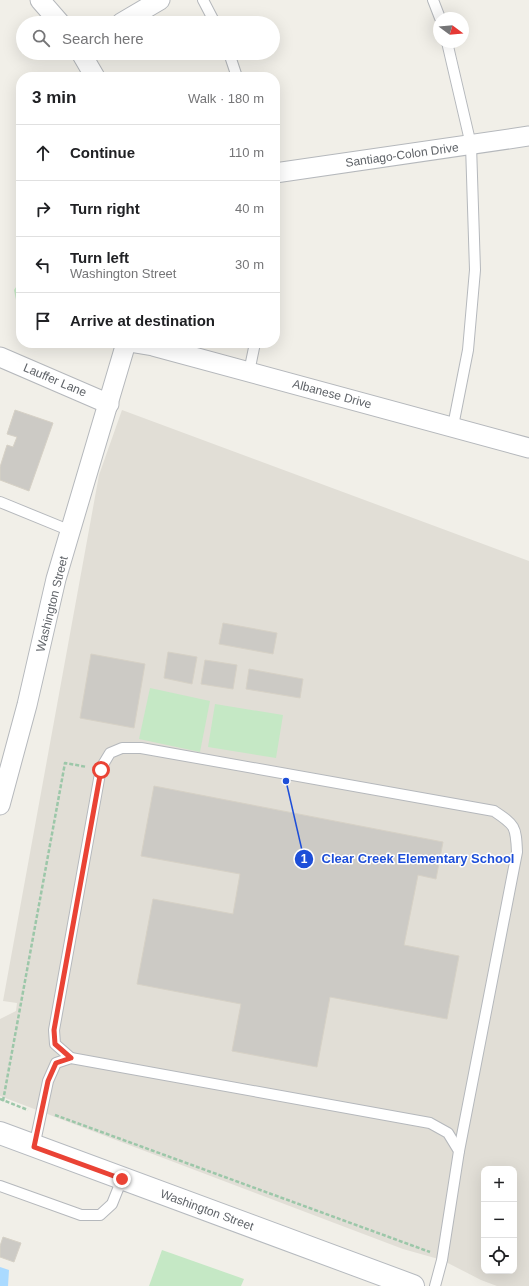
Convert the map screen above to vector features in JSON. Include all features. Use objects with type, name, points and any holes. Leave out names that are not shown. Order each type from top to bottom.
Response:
[{"type":"street","points":[[40,0],[54,16]]},
{"type":"street","points":[[133,16],[160,0]]},
{"type":"street","points":[[85,60],[92,72]]},
{"type":"street","name":"Santiago-Colon Drive","points":[[280,172],[529,136]]},
{"type":"street","name":"Washington Street","points":[[0,805],[27,705],[56,579],[125,348]]},
{"type":"street","name":"Albanese Drive","points":[[160,348],[453,426],[529,448]]},
{"type":"street","name":"Lauffer Lane","points":[[0,357],[109,404]]},
{"type":"street","name":"Washington Street","points":[[0,1133],[34,1147],[414,1286]]},
{"type":"lane","points":[[203,0],[211,16]]},
{"type":"lane","points":[[433,0],[438,12]]},
{"type":"lane","points":[[448,48],[471,145],[474,192],[475,270],[468,350],[453,426]]},
{"type":"lane","points":[[232,60],[236,72]]},
{"type":"lane","points":[[249,372],[254,348]]},
{"type":"lane","points":[[0,502],[71,531]]},
{"type":"lane","points":[[71,1058],[55,1044],[54,1030],[101,770],[110,753],[122,748],[141,748],[494,811],[511,822],[516,834],[517,852],[459,1151],[442,1256],[435,1286]]},
{"type":"lane","points":[[34,1147],[48,1081],[56,1063],[71,1058],[430,1123],[448,1133],[459,1151]]},
{"type":"lane","points":[[0,1186],[81,1215],[100,1215],[112,1204],[122,1179]]},
{"type":"path","points":[[101,770],[65,762],[2,1100],[40,1115],[53,1114],[442,1256]]},
{"type":"shaded area","points":[[122,410],[529,561],[529,1286],[497,1286],[481,1280],[442,1260],[403,1249],[0,1096],[0,1019],[16,1011],[17,1003],[3,1001],[99,475]]},
{"type":"green space","points":[[16,287],[16,300],[14,290]]},
{"type":"green space","points":[[150,688],[210,701],[200,752],[139,739]]},
{"type":"green space","points":[[215,704],[283,715],[276,758],[208,747]]},
{"type":"green space","points":[[162,1250],[244,1279],[241,1286],[149,1286]]},
{"type":"water","points":[[0,1267],[9,1270],[8,1286],[0,1286]]},
{"type":"building","points":[[15,410],[53,423],[29,491],[0,480],[0,467],[7,445],[13,447],[17,437],[7,434]]},
{"type":"building","points":[[223,623],[277,633],[273,654],[219,644]]},
{"type":"building","points":[[168,652],[197,657],[192,684],[164,678]]},
{"type":"building","points":[[91,654],[145,664],[134,728],[80,718]]},
{"type":"building","points":[[205,660],[237,665],[233,689],[201,684]]},
{"type":"building","points":[[249,669],[303,679],[300,698],[246,689]]},
{"type":"building","points":[[154,786],[443,842],[436,879],[418,875],[404,945],[459,956],[447,1019],[330,997],[317,1067],[232,1051],[241,1004],[137,984],[153,899],[233,914],[240,874],[141,856]]},
{"type":"building","points":[[3,1237],[21,1243],[14,1262],[0,1257],[0,1246]]},
{"type":"place","name":"Clear Creek Elementary School","points":[[286,781]]},
{"type":"route","points":[[101,770],[54,1030],[55,1044],[71,1058],[56,1063],[48,1081],[34,1147],[122,1179]]}]
